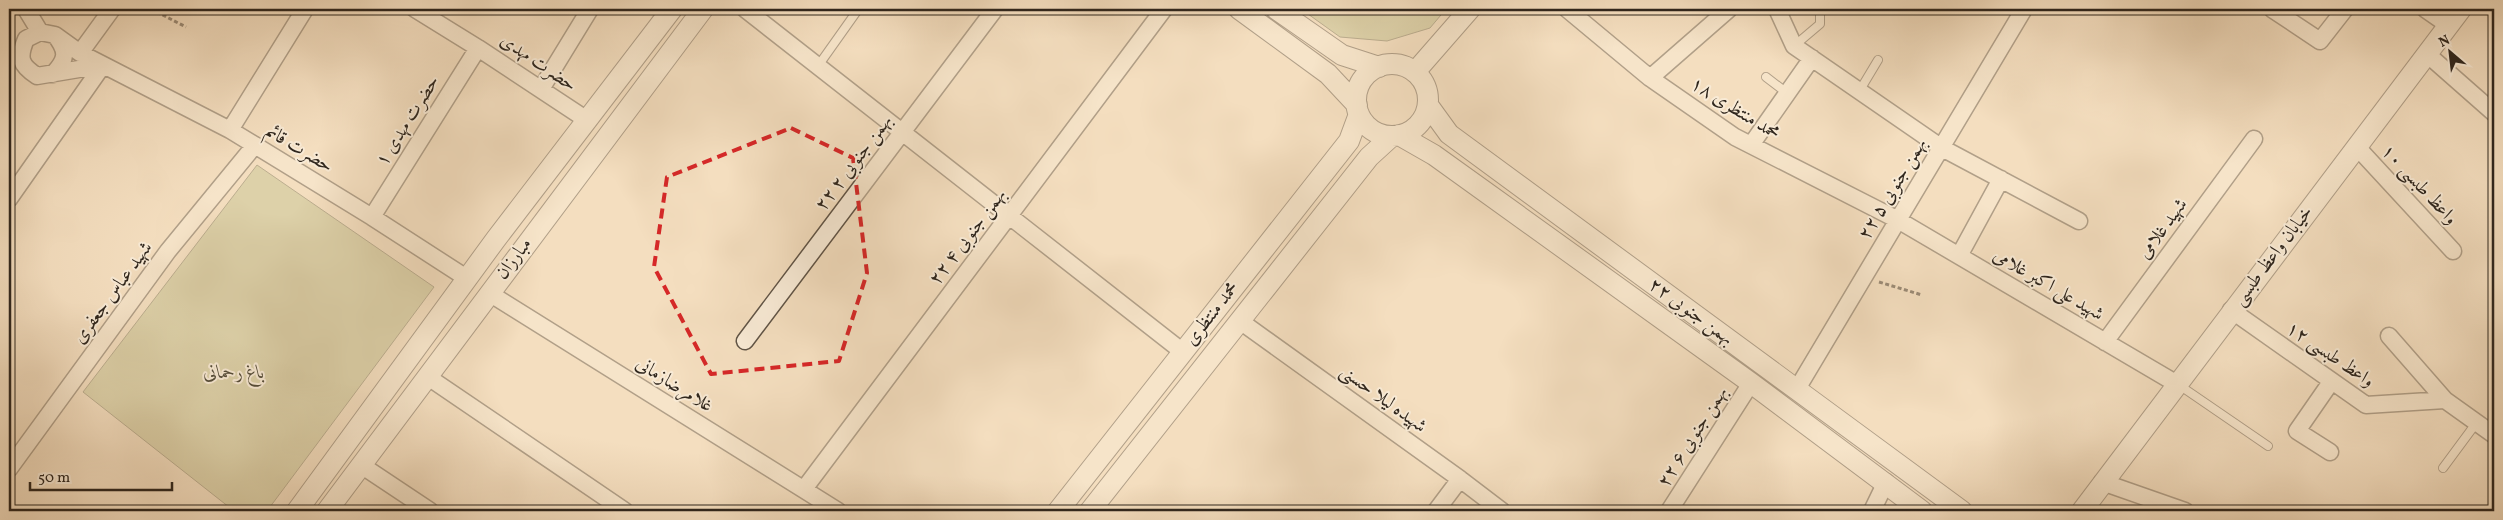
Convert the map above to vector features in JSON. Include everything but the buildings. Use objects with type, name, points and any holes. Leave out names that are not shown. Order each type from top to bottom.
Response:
[{"type":"street","points":[[26,9],[47,33],[64,47],[64,63],[53,74]]},
{"type":"street","points":[[80,53],[112,9]]},
{"type":"street","points":[[230,130],[305,9]]},
{"type":"street","name":"حضرت مهدی","points":[[415,9],[587,120]]},
{"type":"street","points":[[541,89],[590,9]]},
{"type":"street","name":"مبارزان","points":[[297,511],[468,279],[672,9]]},
{"type":"street","name":"مبارزان","points":[[327,511],[703,9]]},
{"type":"street","points":[[745,9],[1183,352]]},
{"type":"street","name":"۲۲ بهمن جنوبی ۲","points":[[744,341],[995,9]]},
{"type":"street","name":"۲۲ بهمن جنوبی ۴","points":[[804,489],[1164,9]]},
{"type":"street","points":[[1239,9],[1328,74],[1358,109],[1370,128],[1378,133],[1395,136],[1414,129],[1425,114],[1428,105],[1426,87],[1415,72],[1398,65],[1379,67],[1342,55],[1276,9]]},
{"type":"street","points":[[1415,72],[1470,9]]},
{"type":"street","name":"محمد منتظری ۱۸","points":[[1567,9],[1650,78],[1735,137],[1898,220]]},
{"type":"street","points":[[1650,78],[1730,9]]},
{"type":"street","points":[[1777,9],[1794,46],[1942,148],[2079,221]]},
{"type":"street","name":"۲۲ بهمن جنوبی ۵","points":[[1797,390],[2024,9]]},
{"type":"street","points":[[2272,9],[2320,41],[2345,9]]},
{"type":"street","points":[[2426,9],[2448,25]]},
{"type":"street","name":"خیابان واعظ طبسی","points":[[2081,509],[2461,9]]},
{"type":"street","points":[[47,33],[26,39],[16,65],[37,76],[103,65]]},
{"type":"street","name":"حضرت قائم","points":[[47,33],[80,53],[230,130],[372,217],[468,279]]},
{"type":"street","name":"حضرت مهدی ۱","points":[[372,217],[478,48]]},
{"type":"street","points":[[2427,54],[2494,113]]},
{"type":"street","points":[[1751,145],[1812,58]]},
{"type":"street","points":[[9,198],[103,65]]},
{"type":"street","points":[[1358,109],[1357,95],[1364,78],[1379,67]]},
{"type":"street","name":"۲۲ بهمن جنوبی","points":[[1428,105],[1449,134],[1962,511]]},
{"type":"street","name":"محمد منتظری","points":[[1058,511],[1349,141],[1358,109]]},
{"type":"street","name":"محمد منتظری","points":[[1090,511],[1369,156],[1395,136]]},
{"type":"street","name":"۲۲ بهمن جنوبی","points":[[1395,136],[1434,155],[1886,482],[1922,511]]},
{"type":"street","name":"شهید غلامی","points":[[2105,342],[2254,139]]},
{"type":"street","name":"شهید عباس جعفری","points":[[9,469],[168,251],[255,145]]},
{"type":"street","name":"واعظ طبسی ۱۰","points":[[2356,146],[2453,251]]},
{"type":"street","points":[[1959,256],[2001,179]]},
{"type":"street","name":"شهید علی اکبر غلامی","points":[[1898,220],[2177,384]]},
{"type":"street","points":[[1628,295],[1641,275]]},
{"type":"street","points":[[468,279],[489,293]]},
{"type":"street","name":"غلامرضازمانی","points":[[489,293],[838,511]]},
{"type":"street","name":"واعظ طبسی ۱۲","points":[[2231,310],[2366,405],[2445,400]]},
{"type":"street","name":"شهیده لیلا حسنی","points":[[1240,321],[1502,511]]},
{"type":"street","points":[[2389,336],[2445,400],[2494,435]]},
{"type":"street","points":[[428,377],[625,511]]},
{"type":"street","points":[[2330,452],[2297,431],[2331,382]]},
{"type":"street","name":"۲۲ بهمن جنوبی ۶","points":[[1669,511],[1750,383]]},
{"type":"street","points":[[361,466],[430,511]]},
{"type":"street","points":[[1436,511],[1460,479]]},
{"type":"street","points":[[1872,511],[1886,482]]},
{"type":"street","points":[[2102,482],[2166,508],[2185,511]]},
{"type":"lane","points":[[1794,46],[1820,24],[1820,9]]},
{"type":"lane","points":[[818,66],[857,11]]},
{"type":"lane","points":[[1860,90],[1878,60]]},
{"type":"lane","points":[[1766,77],[1787,93]]},
{"type":"lane","points":[[2177,384],[2268,446]]},
{"type":"lane","points":[[2443,468],[2477,422]]},
{"type":"path","points":[[151,9],[186,27]]},
{"type":"path","points":[[1864,277],[1922,295]]},
{"type":"highlighted area","points":[[791,128],[853,158],[867,273],[839,361],[711,374],[654,267],[667,177]]},
{"type":"green space","points":[[1301,9],[1446,9],[1430,28],[1387,41],[1340,37]]},
{"type":"green space","name":"باغ رحمانی","points":[[257,165],[434,287],[267,511],[234,511],[83,392]]}]
